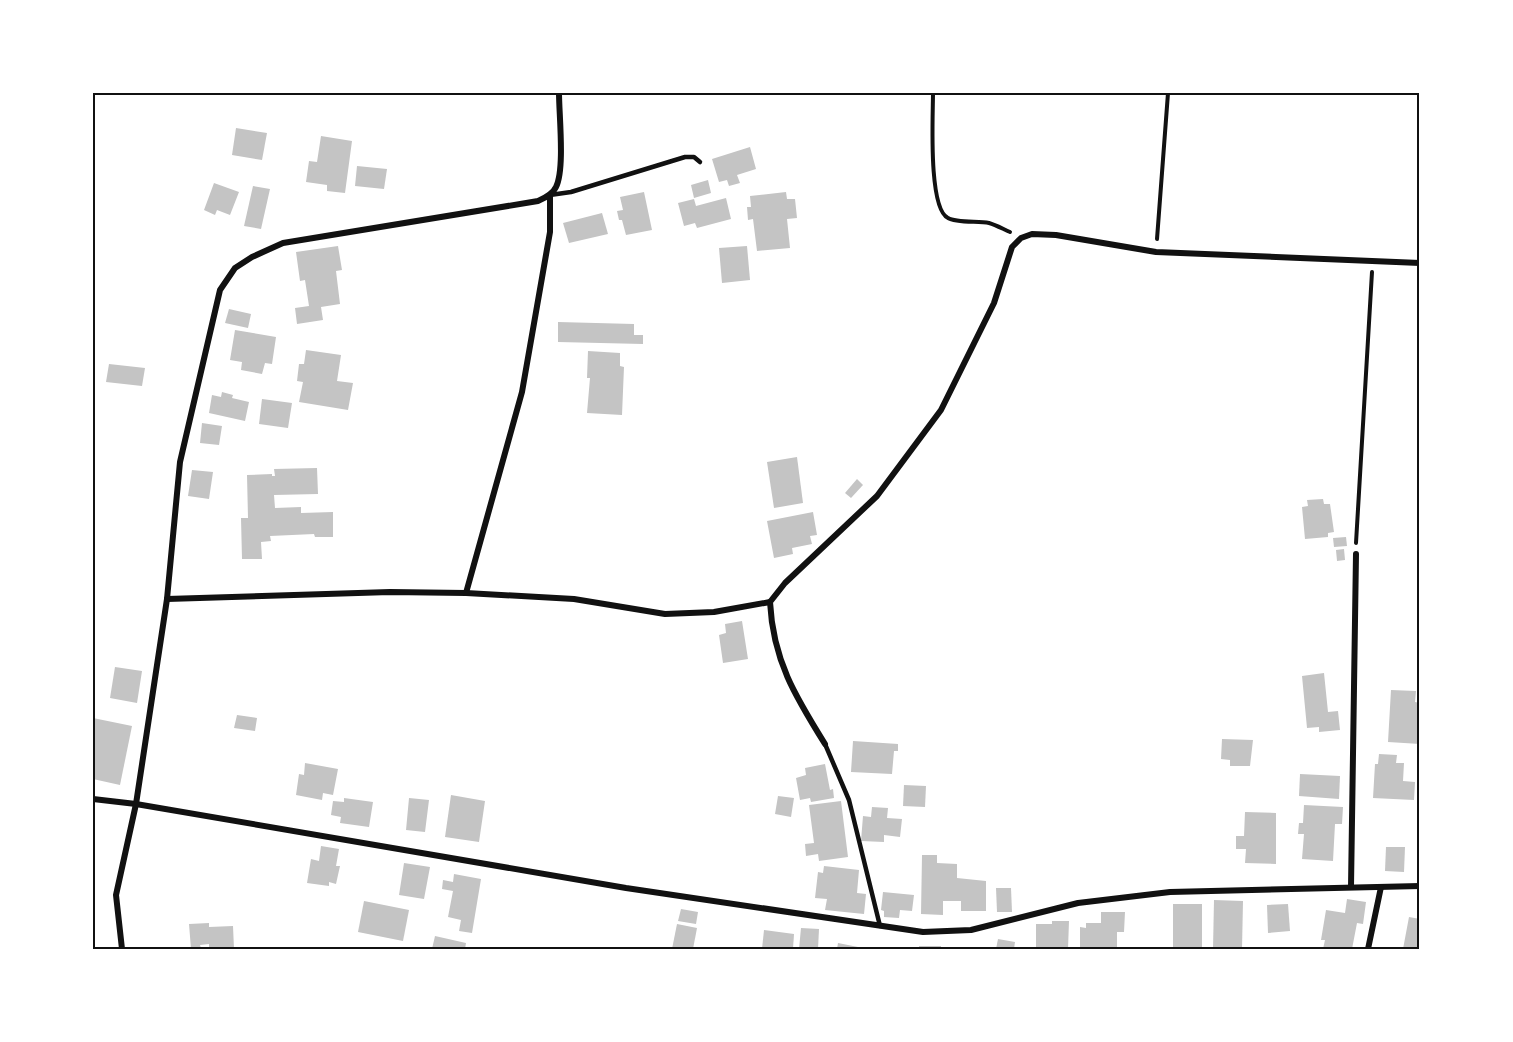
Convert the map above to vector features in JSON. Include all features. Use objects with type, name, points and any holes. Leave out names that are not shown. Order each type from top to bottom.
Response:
[{"type":"street","points":[[122,949],[116,895],[136,804],[167,599],[180,462],[220,290],[235,268],[252,257],[283,243],[538,201],[550,195],[556,187],[560,171],[559,93]]},
{"type":"street","points":[[466,594],[522,392],[550,232],[550,195]]},
{"type":"street","points":[[825,744],[786,677],[771,628],[770,602],[785,583],[877,496],[941,410],[994,303],[1012,247],[1021,238],[1032,234],[1056,235],[1156,252],[1420,263]]},
{"type":"street","points":[[1351,887],[1356,554]]},
{"type":"street","points":[[167,599],[390,592],[466,594],[574,599],[665,614],[714,612],[770,602]]},
{"type":"street","points":[[93,799],[136,804],[626,888],[923,932],[971,930],[1078,903],[1170,892],[1420,886]]},
{"type":"street","points":[[1368,949],[1381,887]]},
{"type":"lane","points":[[550,195],[572,192],[685,158],[693,157],[700,162]]},
{"type":"lane","points":[[825,744],[849,800],[879,926]]},
{"type":"path","points":[[933,93],[934,177],[939,210],[948,219],[991,223],[1021,238]]},
{"type":"path","points":[[1156,252],[1168,93]]},
{"type":"path","points":[[1356,554],[1373,262]]},
{"type":"building","points":[[236,128],[267,133],[262,160],[232,155]]},
{"type":"building","points":[[321,136],[352,141],[345,193],[327,191],[327,185],[306,182],[309,161],[317,162]]},
{"type":"building","points":[[750,147],[756,169],[737,175],[740,183],[729,186],[727,180],[719,182],[712,159]]},
{"type":"building","points":[[357,166],[387,169],[384,189],[355,186]]},
{"type":"building","points":[[708,180],[711,193],[694,198],[691,185]]},
{"type":"building","points":[[214,183],[239,192],[230,215],[217,210],[215,215],[204,210]]},
{"type":"building","points":[[253,186],[270,189],[261,229],[244,226]]},
{"type":"building","points":[[644,192],[652,230],[626,235],[617,211],[623,210],[620,197]]},
{"type":"building","points":[[786,192],[787,199],[795,199],[797,218],[787,219],[790,248],[757,251],[753,219],[748,220],[747,207],[751,207],[750,196]]},
{"type":"building","points":[[726,198],[731,219],[697,228],[695,223],[684,226],[678,203],[694,199],[696,206]]},
{"type":"building","points":[[602,213],[608,234],[569,243],[563,223]]},
{"type":"building","points":[[338,246],[342,270],[336,271],[340,304],[321,307],[323,320],[297,324],[295,308],[309,306],[305,280],[300,281],[296,252]]},
{"type":"building","points":[[747,246],[750,280],[722,283],[719,248]]},
{"type":"building","points":[[229,309],[251,314],[248,328],[225,323]]},
{"type":"building","points":[[558,322],[634,324],[634,335],[643,335],[643,344],[558,342]]},
{"type":"building","points":[[235,330],[276,337],[272,364],[265,363],[262,374],[241,370],[242,362],[230,360]]},
{"type":"building","points":[[306,350],[341,355],[337,381],[353,383],[348,410],[299,402],[303,382],[297,381],[299,364],[304,364]]},
{"type":"building","points":[[588,351],[620,353],[620,366],[624,367],[622,415],[587,413],[590,378],[587,378]]},
{"type":"building","points":[[109,364],[145,368],[142,386],[106,382]]},
{"type":"building","points":[[222,392],[233,395],[232,398],[249,402],[245,421],[209,413],[212,395],[221,397]]},
{"type":"building","points":[[262,399],[292,403],[288,428],[259,424]]},
{"type":"building","points":[[202,423],[222,426],[219,445],[200,443]]},
{"type":"building","points":[[797,457],[803,503],[774,508],[767,462]]},
{"type":"building","points":[[317,468],[318,494],[274,495],[275,508],[301,507],[301,513],[333,512],[333,537],[315,537],[314,534],[270,536],[271,541],[261,542],[262,559],[242,559],[241,518],[248,518],[247,475],[272,474],[275,476],[274,469]]},
{"type":"building","points":[[192,470],[213,472],[209,499],[188,496]]},
{"type":"building","points":[[857,479],[863,485],[851,498],[845,493]]},
{"type":"building","points":[[1323,499],[1324,504],[1330,504],[1334,532],[1328,533],[1328,537],[1305,539],[1302,507],[1308,506],[1307,500]]},
{"type":"building","points":[[813,512],[817,535],[810,536],[812,544],[792,548],[793,554],[774,558],[767,521]]},
{"type":"building","points":[[1346,537],[1347,546],[1334,547],[1333,538]]},
{"type":"building","points":[[1344,549],[1345,560],[1337,561],[1336,550]]},
{"type":"building","points":[[742,621],[748,659],[723,663],[719,635],[726,633],[725,624]]},
{"type":"building","points":[[115,667],[142,671],[137,703],[110,698]]},
{"type":"building","points":[[1324,673],[1328,712],[1338,711],[1340,730],[1319,732],[1319,727],[1307,728],[1302,676]]},
{"type":"building","points":[[1391,690],[1416,691],[1415,702],[1420,703],[1420,744],[1388,742]]},
{"type":"building","points":[[237,715],[257,718],[255,731],[234,728]]},
{"type":"building","points":[[93,718],[132,726],[120,785],[93,779]]},
{"type":"building","points":[[1222,739],[1253,740],[1250,766],[1230,766],[1230,760],[1221,759]]},
{"type":"building","points":[[853,741],[898,744],[898,751],[894,751],[892,774],[851,772]]},
{"type":"building","points":[[1379,754],[1397,755],[1396,763],[1404,763],[1403,781],[1415,782],[1414,800],[1373,798],[1375,764],[1378,764]]},
{"type":"building","points":[[305,763],[338,769],[333,795],[323,793],[322,800],[296,795],[299,774],[304,775]]},
{"type":"building","points":[[825,764],[830,790],[833,789],[834,798],[811,802],[810,798],[800,800],[796,778],[806,775],[805,768]]},
{"type":"building","points":[[1300,774],[1340,776],[1339,799],[1299,796]]},
{"type":"building","points":[[904,785],[926,786],[925,807],[903,806]]},
{"type":"building","points":[[451,795],[485,801],[479,842],[445,837]]},
{"type":"building","points":[[778,796],[794,798],[791,817],[775,814]]},
{"type":"building","points":[[344,798],[373,802],[369,827],[340,823],[341,817],[331,815],[333,801],[344,802]]},
{"type":"building","points":[[409,798],[429,800],[425,832],[406,830]]},
{"type":"building","points":[[841,801],[848,857],[819,861],[818,854],[806,856],[805,844],[814,843],[809,805]]},
{"type":"building","points":[[1304,805],[1343,807],[1342,824],[1335,824],[1333,861],[1302,859],[1304,834],[1298,834],[1299,823],[1303,823]]},
{"type":"building","points":[[872,807],[888,808],[887,818],[902,819],[900,837],[884,835],[884,842],[861,841],[863,816],[871,817]]},
{"type":"building","points":[[1245,812],[1276,813],[1276,864],[1245,863],[1246,849],[1236,849],[1236,836],[1244,836]]},
{"type":"building","points":[[321,846],[339,849],[336,866],[340,866],[336,884],[329,882],[329,886],[307,883],[311,859],[319,861]]},
{"type":"building","points":[[1386,847],[1405,847],[1404,872],[1385,871]]},
{"type":"building","points":[[922,855],[937,855],[937,863],[957,864],[957,878],[986,881],[986,911],[961,911],[961,901],[943,901],[943,915],[921,914]]},
{"type":"building","points":[[404,863],[430,867],[424,899],[399,895]]},
{"type":"building","points":[[824,866],[859,870],[857,893],[866,894],[864,914],[825,910],[827,899],[815,898],[818,872],[823,873]]},
{"type":"building","points":[[454,874],[481,879],[472,933],[459,931],[461,920],[448,917],[453,891],[442,889],[443,880],[453,882]]},
{"type":"building","points":[[996,888],[1011,888],[1012,912],[997,912]]},
{"type":"building","points":[[883,892],[914,895],[912,911],[900,910],[899,918],[884,917],[884,911],[881,910]]},
{"type":"building","points":[[1347,899],[1366,902],[1363,924],[1357,923],[1352,949],[1323,949],[1325,940],[1321,940],[1326,910],[1345,913]]},
{"type":"building","points":[[1214,900],[1243,901],[1242,949],[1213,949]]},
{"type":"building","points":[[364,901],[409,910],[403,941],[358,932]]},
{"type":"building","points":[[1173,904],[1202,904],[1202,949],[1173,949]]},
{"type":"building","points":[[1288,904],[1290,931],[1268,933],[1267,905]]},
{"type":"building","points":[[681,909],[698,912],[696,924],[678,921]]},
{"type":"building","points":[[1101,912],[1125,912],[1124,932],[1117,932],[1117,949],[1080,949],[1080,927],[1086,928],[1086,923],[1101,923]]},
{"type":"building","points":[[1409,917],[1420,919],[1420,949],[1403,949]]},
{"type":"building","points":[[1052,921],[1069,921],[1068,949],[1038,949],[1036,947],[1036,924],[1052,924]]},
{"type":"building","points":[[209,923],[209,927],[233,926],[234,949],[209,949],[209,944],[191,949],[189,924]]},
{"type":"building","points":[[677,924],[697,928],[693,949],[672,949]]},
{"type":"building","points":[[801,928],[819,929],[818,949],[799,949]]},
{"type":"building","points":[[764,930],[794,934],[793,949],[762,949]]},
{"type":"building","points":[[435,936],[466,943],[465,949],[432,949]]},
{"type":"building","points":[[998,939],[1015,942],[1014,949],[996,949]]},
{"type":"building","points":[[838,943],[863,948],[863,949],[837,949]]},
{"type":"building","points":[[919,946],[941,946],[941,949],[919,949]]}]
